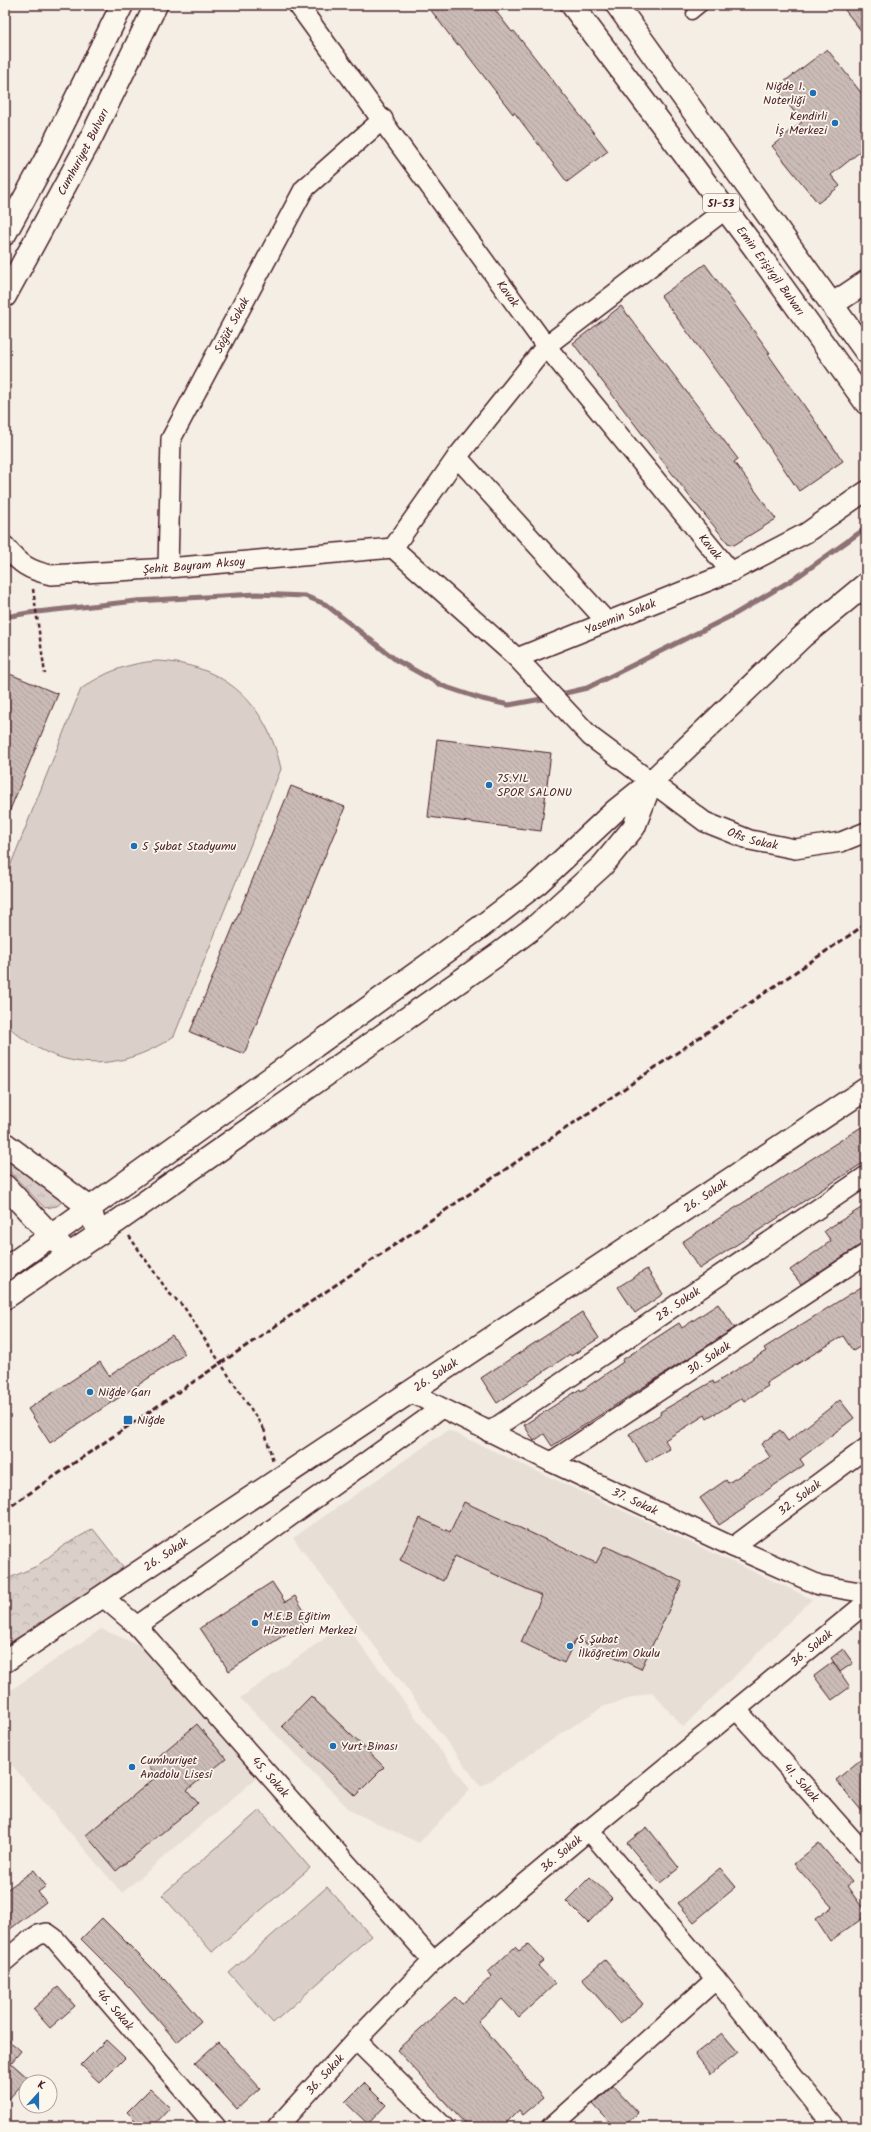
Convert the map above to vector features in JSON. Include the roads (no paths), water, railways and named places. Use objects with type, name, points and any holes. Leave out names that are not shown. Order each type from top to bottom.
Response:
[{"type":"main road","points":[[5,234],[10,212],[49,153],[122,5]]},
{"type":"main road","name":"Cumhuriyet Bulvarı","points":[[5,296],[91,138],[156,5]]},
{"type":"main road","name":"Emin Erişirgil Bulvarı","points":[[572,5],[726,209],[866,403]]},
{"type":"main road","name":"51-53","points":[[617,5],[866,352]]},
{"type":"main road","points":[[833,304],[866,282]]},
{"type":"main road","points":[[5,1269],[482,926],[538,884],[616,810],[651,782],[803,636],[866,584]]},
{"type":"main road","points":[[5,1298],[118,1221],[497,955],[537,925],[602,866],[634,826],[651,782]]},
{"type":"main road","name":"26. Sokak","points":[[5,1661],[866,1089]]},
{"type":"main road","points":[[5,1144],[90,1208],[94,1224],[86,1243],[72,1249],[66,1249],[60,1246],[5,1186]]},
{"type":"street","name":"Kavak","points":[[298,5],[546,346],[730,572]]},
{"type":"street","name":"Söğüt Sokak","points":[[168,568],[171,438],[304,189],[382,120]]},
{"type":"street","points":[[517,658],[393,548],[457,457],[546,346],[726,209]]},
{"type":"street","points":[[457,457],[606,622]]},
{"type":"street","name":"Yasemin Sokak","points":[[517,658],[730,572],[806,533],[866,491]]},
{"type":"street","name":"Şehit Bayram Aksoy","points":[[5,546],[17,560],[32,571],[51,575],[168,568],[393,548]]},
{"type":"street","name":"Ofis Sokak","points":[[517,658],[572,718],[592,736],[706,822],[750,840],[796,849],[841,842],[866,832]]},
{"type":"street","name":"28. Sokak","points":[[489,1432],[866,1176]]},
{"type":"street","name":"30. Sokak","points":[[551,1462],[866,1254]]},
{"type":"street","name":"37. Sokak","points":[[410,1392],[440,1409],[551,1462],[732,1547],[818,1585],[866,1593]]},
{"type":"street","points":[[137,1626],[440,1409]]},
{"type":"street","name":"32. Sokak","points":[[732,1547],[866,1448]]},
{"type":"street","name":"45. Sokak","points":[[103,1597],[137,1626],[433,1961]]},
{"type":"street","name":"36. Sokak","points":[[277,2127],[356,2040],[433,1961],[589,1830],[866,1603]]},
{"type":"street","name":"41. Sokak","points":[[737,1710],[866,1855]]},
{"type":"street","points":[[589,1830],[716,1979],[832,2124],[828,2127]]},
{"type":"street","name":"46. Sokak","points":[[5,1961],[38,1936],[46,1933],[54,1938],[216,2127]]},
{"type":"street","points":[[551,2127],[716,1979]]},
{"type":"street","points":[[356,2040],[444,2127]]},
{"type":"lane","points":[[692,14],[703,5]]},
{"type":"waterway","points":[[557,695],[587,688],[735,614],[800,575],[866,528]]},
{"type":"waterway","points":[[5,617],[136,601],[256,594],[305,596],[325,604],[396,660],[443,686],[482,699],[509,705],[547,698]]},
{"type":"railway","points":[[5,1510],[866,924]]},
{"type":"place","name":"Niğde 1. Noterliği","points":[[813,93]]},
{"type":"place","name":"Kendirli İş Merkezi","points":[[835,123]]},
{"type":"place","name":"75.YIL SPOR SALONU","points":[[489,785]]},
{"type":"place","name":"5 Şubat Stadyumu","points":[[134,846]]},
{"type":"place","name":"Niğde Garı","points":[[90,1392]]},
{"type":"place","name":"Niğde","points":[[128,1420]]},
{"type":"place","name":"M.E.B Eğitim Hizmetleri Merkezi","points":[[255,1623]]},
{"type":"place","name":"5 Şubat İlköğretim Okulu","points":[[570,1646]]},
{"type":"place","name":"Yurt Binası","points":[[333,1746]]},
{"type":"place","name":"Cumhuriyet Anadolu Lisesi","points":[[132,1767]]}]
